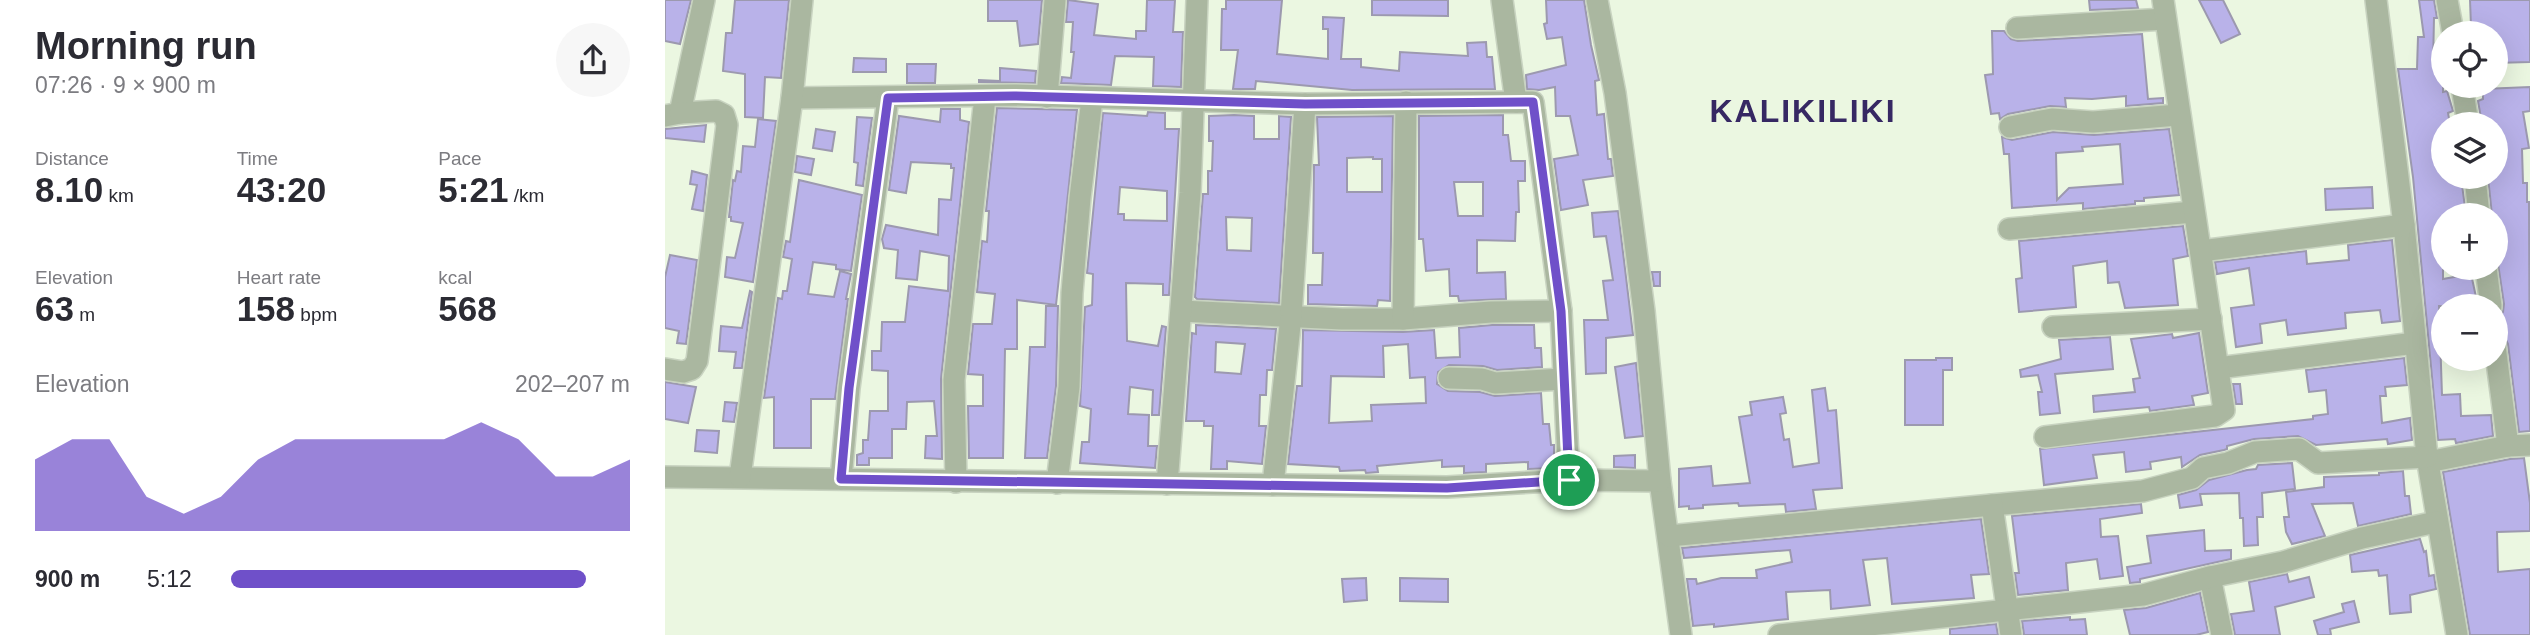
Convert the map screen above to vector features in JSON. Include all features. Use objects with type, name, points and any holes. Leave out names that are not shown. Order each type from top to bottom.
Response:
[{"type":"street","points":[[665,369],[683,372],[692,369],[697,361],[727,125],[724,115],[716,111],[672,114],[704,0]]},
{"type":"street","points":[[740,477],[792,98],[802,0]]},
{"type":"street","points":[[1047,97],[1055,0]]},
{"type":"street","points":[[1167,484],[1182,311],[1197,0]]},
{"type":"street","points":[[1502,0],[1516,102]]},
{"type":"street","points":[[1597,0],[1615,93],[1628,190],[1644,311],[1660,481],[1681,635]]},
{"type":"street","points":[[2376,0],[2404,225],[2427,459],[2457,635]]},
{"type":"street","points":[[2447,0],[2451,21]]},
{"type":"street","points":[[2017,28],[2164,9],[2224,406],[2221,414],[2045,437]]},
{"type":"street","points":[[956,482],[954,380],[985,97]]},
{"type":"street","points":[[792,98],[1047,97],[1305,104],[1533,102],[1561,311],[1569,480]]},
{"type":"street","points":[[841,479],[849,388],[888,98]]},
{"type":"street","points":[[1058,482],[1069,387],[1072,293],[1080,198],[1092,99]]},
{"type":"street","points":[[1403,319],[1406,102]]},
{"type":"street","points":[[1272,485],[1291,316],[1305,104]]},
{"type":"street","points":[[2010,127],[2052,118],[2092,122],[2178,115]]},
{"type":"street","points":[[2009,229],[2193,212]]},
{"type":"street","points":[[2201,251],[2404,225]]},
{"type":"street","points":[[1182,311],[1403,319],[1491,312],[1561,311]]},
{"type":"street","points":[[2053,327],[2211,319]]},
{"type":"street","points":[[2218,368],[2415,343]]},
{"type":"street","points":[[2498,371],[2508,446]]},
{"type":"street","points":[[1449,378],[1482,379],[1495,383],[1563,379]]},
{"type":"street","points":[[1669,536],[2143,491],[2192,478],[2203,468],[2228,463],[2256,452],[2299,450],[2318,463],[2427,459],[2530,445]]},
{"type":"street","points":[[665,477],[1447,488],[1569,480],[1660,481]]},
{"type":"street","points":[[1992,505],[2011,635]]},
{"type":"street","points":[[1779,635],[2143,595],[2210,577],[2283,562],[2362,538],[2436,522]]},
{"type":"street","points":[[2210,577],[2222,635]]},
{"type":"building","points":[[665,0],[691,0],[680,44],[665,41]]},
{"type":"building","points":[[735,0],[789,0],[781,78],[765,77],[763,118],[745,117],[745,74],[723,71],[726,33],[732,33]]},
{"type":"building","points":[[988,0],[1042,0],[1038,44],[1020,46],[1017,21],[988,21]]},
{"type":"building","points":[[1068,0],[1098,4],[1094,35],[1136,39],[1136,31],[1146,31],[1147,0],[1175,0],[1173,32],[1183,32],[1181,87],[1153,86],[1154,57],[1115,56],[1111,85],[1061,83],[1062,77],[1071,78],[1074,52],[1071,52],[1073,22],[1066,22]]},
{"type":"building","points":[[1226,0],[1282,0],[1277,54],[1328,59],[1328,29],[1323,29],[1323,17],[1344,18],[1341,59],[1361,59],[1361,67],[1399,71],[1400,52],[1468,56],[1467,43],[1486,42],[1487,57],[1492,57],[1495,89],[1352,90],[1256,81],[1255,89],[1233,89],[1238,50],[1221,50],[1222,9],[1226,9]]},
{"type":"building","points":[[1372,0],[1448,0],[1448,16],[1372,15]]},
{"type":"building","points":[[1546,0],[1584,0],[1599,80],[1595,81],[1597,115],[1604,114],[1608,159],[1611,159],[1613,176],[1583,180],[1588,205],[1561,210],[1554,159],[1578,155],[1570,116],[1556,116],[1555,87],[1527,89],[1526,75],[1566,65],[1562,37],[1547,39],[1544,24],[1547,23]]},
{"type":"building","points":[[2089,0],[2136,0],[2138,8],[2090,10]]},
{"type":"building","points":[[2199,0],[2223,0],[2240,34],[2221,43]]},
{"type":"building","points":[[2419,0],[2434,0],[2437,18],[2431,21],[2431,98],[2449,98],[2453,111],[2431,112],[2431,189],[2463,189],[2464,203],[2431,203],[2431,280],[2472,280],[2475,294],[2431,294],[2431,366],[2413,177],[2398,69],[2417,69],[2418,37],[2424,37]]},
{"type":"building","points":[[2470,0],[2530,0],[2530,62],[2508,63],[2508,21],[2471,21]]},
{"type":"building","points":[[1992,31],[2004,31],[2011,39],[2018,41],[2142,34],[2148,99],[2163,98],[2163,103],[2126,106],[2126,96],[2065,98],[2066,107],[2050,106],[2008,114],[2000,119],[1999,113],[1991,114],[1985,75],[1993,74]]},
{"type":"building","points":[[854,58],[886,59],[886,72],[853,72]]},
{"type":"building","points":[[907,64],[936,64],[935,83],[907,83]]},
{"type":"building","points":[[1000,68],[1036,71],[1035,83],[979,82],[1000,81]]},
{"type":"building","points":[[2530,87],[2530,111],[2523,112],[2529,148],[2522,149],[2523,183],[2527,183],[2529,202],[2530,431],[2519,432],[2508,344],[2508,294],[2503,294],[2500,280],[2508,280],[2508,203],[2491,203],[2489,189],[2508,189],[2508,112],[2480,112],[2478,101],[2483,98],[2508,98],[2508,88]]},
{"type":"building","points":[[997,108],[1077,110],[1056,305],[1017,300],[1017,349],[1005,349],[1003,458],[969,458],[968,406],[983,406],[983,375],[968,374],[973,324],[992,324],[995,294],[977,292],[982,241],[987,242],[989,211],[986,211]]},
{"type":"building","points":[[941,109],[960,109],[960,120],[969,122],[941,379],[942,459],[925,458],[926,436],[937,436],[934,401],[907,402],[906,429],[892,429],[892,458],[869,458],[869,465],[857,465],[857,455],[863,453],[863,440],[868,440],[870,411],[888,411],[888,371],[872,370],[872,351],[881,351],[882,322],[905,322],[909,286],[948,291],[949,256],[920,251],[917,280],[896,278],[898,250],[884,248],[882,239],[886,225],[938,235],[939,199],[951,200],[954,168],[951,168],[951,164],[911,162],[906,193],[889,190],[899,116],[940,122]]},
{"type":"building","points":[[1148,112],[1165,113],[1165,129],[1179,129],[1169,295],[1163,295],[1163,284],[1126,283],[1127,341],[1158,346],[1162,326],[1166,327],[1159,415],[1152,415],[1153,390],[1130,387],[1128,414],[1149,415],[1148,446],[1157,446],[1155,468],[1080,463],[1082,442],[1089,442],[1091,409],[1080,406],[1085,307],[1092,305],[1093,274],[1087,273],[1103,113],[1147,116]],"holes":[[[1120,187],[1167,191],[1167,221],[1124,220],[1124,214],[1118,214]]]},
{"type":"building","points":[[1503,115],[1503,135],[1508,135],[1511,161],[1525,161],[1525,181],[1518,181],[1519,212],[1516,212],[1515,241],[1477,240],[1477,273],[1505,272],[1506,299],[1459,301],[1458,296],[1450,296],[1449,269],[1426,271],[1423,239],[1419,239],[1419,116]],"holes":[[[1454,182],[1483,182],[1483,216],[1458,216]]]},
{"type":"building","points":[[1209,116],[1254,116],[1254,139],[1279,139],[1279,116],[1291,117],[1279,303],[1195,297],[1203,194],[1208,194],[1208,171],[1212,171],[1213,141],[1209,141]],"holes":[[[1226,217],[1252,218],[1251,251],[1227,250]]]},
{"type":"building","points":[[1393,116],[1390,301],[1378,300],[1377,306],[1308,304],[1308,285],[1322,285],[1323,253],[1313,253],[1314,165],[1319,165],[1317,117]],"holes":[[[1347,158],[1382,159],[1382,192],[1347,192]]]},
{"type":"building","points":[[857,117],[872,118],[863,186],[856,185],[858,163],[854,162]]},
{"type":"building","points":[[758,119],[776,121],[753,282],[725,277],[727,257],[735,258],[743,223],[731,221],[729,217],[733,180],[735,181],[737,171],[741,172],[743,146],[755,147]]},
{"type":"building","points":[[706,125],[704,142],[665,138],[665,129]]},
{"type":"building","points":[[816,129],[835,132],[832,151],[813,148]]},
{"type":"building","points":[[2169,129],[2179,195],[2144,198],[2144,201],[2135,201],[2135,204],[2083,209],[2083,203],[2012,208],[2009,154],[2004,154],[2002,137],[2012,140],[2053,132],[2094,135]],"holes":[[[2120,144],[2123,184],[2069,188],[2057,200],[2056,153],[2083,151],[2082,147]]]},
{"type":"building","points":[[797,156],[814,159],[811,175],[795,172]]},
{"type":"building","points":[[692,171],[707,175],[703,211],[692,209],[697,185],[690,184]]},
{"type":"building","points":[[799,180],[862,195],[851,271],[836,269],[836,265],[813,262],[808,294],[834,297],[840,271],[851,274],[835,399],[811,399],[811,448],[774,448],[774,397],[764,398],[778,298],[782,299],[783,291],[787,291],[792,259],[783,257],[786,241],[790,242]]},
{"type":"building","points":[[2372,187],[2373,208],[2326,210],[2325,189]]},
{"type":"building","points":[[1618,211],[1633,335],[1606,338],[1606,373],[1586,374],[1584,320],[1608,320],[1603,281],[1613,280],[1606,236],[1594,237],[1592,213]]},
{"type":"building","points":[[2183,226],[2188,256],[2173,259],[2178,305],[2125,308],[2119,282],[2108,283],[2107,261],[2073,266],[2076,307],[2019,312],[2016,279],[2022,278],[2019,241]]},
{"type":"building","points":[[2392,240],[2400,321],[2382,323],[2380,310],[2345,313],[2346,328],[2288,335],[2286,320],[2260,324],[2262,343],[2236,347],[2231,308],[2254,305],[2249,268],[2217,274],[2215,262],[2306,251],[2307,264],[2349,260],[2348,245]]},
{"type":"building","points":[[670,255],[697,260],[686,344],[677,343],[679,331],[665,328],[665,277]]},
{"type":"building","points":[[1652,272],[1660,272],[1660,286],[1654,286]]},
{"type":"building","points":[[750,291],[742,368],[734,368],[736,352],[719,351],[721,326],[742,328]]},
{"type":"building","points":[[1046,306],[1058,306],[1056,386],[1047,458],[1025,458],[1030,347],[1045,347]]},
{"type":"building","points":[[1196,325],[1276,329],[1272,370],[1267,370],[1266,395],[1260,395],[1259,426],[1266,426],[1262,464],[1227,461],[1227,469],[1211,469],[1213,426],[1204,426],[1204,421],[1186,421],[1192,333],[1196,334]],"holes":[[[1216,342],[1245,344],[1241,374],[1215,372]]]},
{"type":"building","points":[[1534,325],[1535,348],[1541,348],[1542,367],[1497,370],[1483,366],[1449,365],[1438,372],[1437,384],[1448,391],[1480,392],[1495,396],[1541,393],[1543,424],[1549,424],[1551,445],[1554,445],[1554,468],[1528,469],[1528,462],[1486,464],[1486,472],[1464,473],[1464,466],[1442,467],[1442,460],[1377,466],[1378,472],[1366,473],[1365,470],[1340,471],[1339,467],[1288,464],[1297,386],[1302,386],[1303,330],[1434,330],[1436,358],[1460,357],[1459,328]],"holes":[[[1408,344],[1410,378],[1425,377],[1426,403],[1371,405],[1372,421],[1329,423],[1331,376],[1384,377],[1383,346]]]},
{"type":"building","points":[[2199,333],[2208,393],[2192,396],[2194,405],[2150,411],[2149,407],[2094,412],[2093,396],[2135,392],[2133,379],[2140,378],[2131,339],[2172,334],[2173,338]]},
{"type":"building","points":[[2110,337],[2113,369],[2055,374],[2060,413],[2040,415],[2038,392],[2042,392],[2038,375],[2021,377],[2020,370],[2061,359],[2059,340]]},
{"type":"building","points":[[1952,358],[1952,370],[1943,370],[1943,425],[1905,425],[1905,360]]},
{"type":"building","points":[[2404,358],[2407,385],[2385,387],[2386,396],[2380,396],[2382,423],[2410,418],[2412,440],[2388,444],[2387,439],[2316,445],[2298,436],[2254,439],[2200,455],[2182,467],[2181,457],[2150,462],[2151,469],[2126,472],[2124,452],[2093,455],[2097,478],[2044,485],[2040,449],[2313,419],[2313,416],[2328,414],[2326,390],[2309,392],[2306,370]]},
{"type":"building","points":[[1636,363],[1643,436],[1625,438],[1615,367]]},
{"type":"building","points":[[2431,371],[2441,371],[2442,395],[2460,394],[2461,416],[2491,415],[2493,436],[2456,443],[2455,439],[2438,440]]},
{"type":"building","points":[[665,382],[696,387],[688,423],[665,419]]},
{"type":"building","points":[[2233,384],[2240,384],[2242,404],[2236,404]]},
{"type":"building","points":[[1825,388],[1828,411],[1836,410],[1842,488],[1813,490],[1816,509],[1786,512],[1785,504],[1739,506],[1738,503],[1703,505],[1703,508],[1689,509],[1689,506],[1679,507],[1679,469],[1711,466],[1713,486],[1750,483],[1739,417],[1752,415],[1750,402],[1783,397],[1786,413],[1780,414],[1784,440],[1789,439],[1793,467],[1819,463],[1812,390]]},
{"type":"building","points":[[725,402],[737,403],[734,422],[723,421]]},
{"type":"building","points":[[697,430],[719,431],[717,453],[695,451]]},
{"type":"building","points":[[1635,455],[1635,468],[1614,467],[1614,456]]},
{"type":"building","points":[[2524,458],[2530,503],[2530,531],[2497,532],[2498,572],[2530,569],[2530,635],[2470,635],[2443,472]]},
{"type":"building","points":[[2292,463],[2295,489],[2262,493],[2263,517],[2257,517],[2258,545],[2244,546],[2239,493],[2200,494],[2202,505],[2180,508],[2178,495],[2196,490],[2209,480],[2256,469],[2258,465]]},
{"type":"building","points":[[2403,471],[2405,496],[2409,496],[2411,514],[2358,526],[2353,503],[2312,504],[2325,536],[2292,544],[2286,532],[2284,517],[2289,517],[2286,492],[2324,487],[2324,477],[2379,475]]},
{"type":"building","points":[[2141,504],[2142,513],[2100,519],[2101,537],[2118,536],[2123,576],[2100,579],[2097,559],[2066,563],[2068,590],[2018,595],[2015,573],[2019,573],[2012,516]]},
{"type":"building","points":[[1981,519],[1989,574],[1971,575],[1974,598],[1892,604],[1887,558],[1863,560],[1870,605],[1831,609],[1830,590],[1786,592],[1788,619],[1714,627],[1714,624],[1693,626],[1687,579],[1696,579],[1697,584],[1721,578],[1757,578],[1756,570],[1792,562],[1790,550],[1684,558],[1682,548]]},
{"type":"building","points":[[2204,530],[2205,551],[2231,550],[2231,559],[2130,583],[2127,567],[2151,563],[2147,536]]},
{"type":"building","points":[[2420,539],[2424,552],[2426,551],[2429,576],[2434,575],[2436,589],[2410,595],[2411,612],[2390,614],[2387,575],[2379,576],[2378,570],[2352,572],[2350,555]]},
{"type":"building","points":[[2287,574],[2289,582],[2309,577],[2314,597],[2275,607],[2280,635],[2235,635],[2231,614],[2254,611],[2249,582]]},
{"type":"building","points":[[1366,578],[1367,600],[1344,602],[1342,579]]},
{"type":"building","points":[[1400,578],[1448,579],[1448,602],[1400,601]]},
{"type":"building","points":[[2200,593],[2208,632],[2196,635],[2130,635],[2124,610],[2146,608]]},
{"type":"building","points":[[2354,601],[2359,622],[2330,629],[2331,635],[2318,635],[2314,621],[2344,612],[2342,604]]},
{"type":"building","points":[[2070,617],[2070,620],[2085,619],[2087,635],[2024,635],[2022,621]]},
{"type":"building","points":[[1996,624],[1998,635],[1950,635],[1950,629]]},
{"type":"district","name":"KALIKILIKI","points":[[1803,111]]},
{"type":"route","points":[[1014,96],[1305,104],[1533,102],[1561,311],[1569,480],[1447,488],[841,479],[849,388],[888,98],[1014,96]]}]
